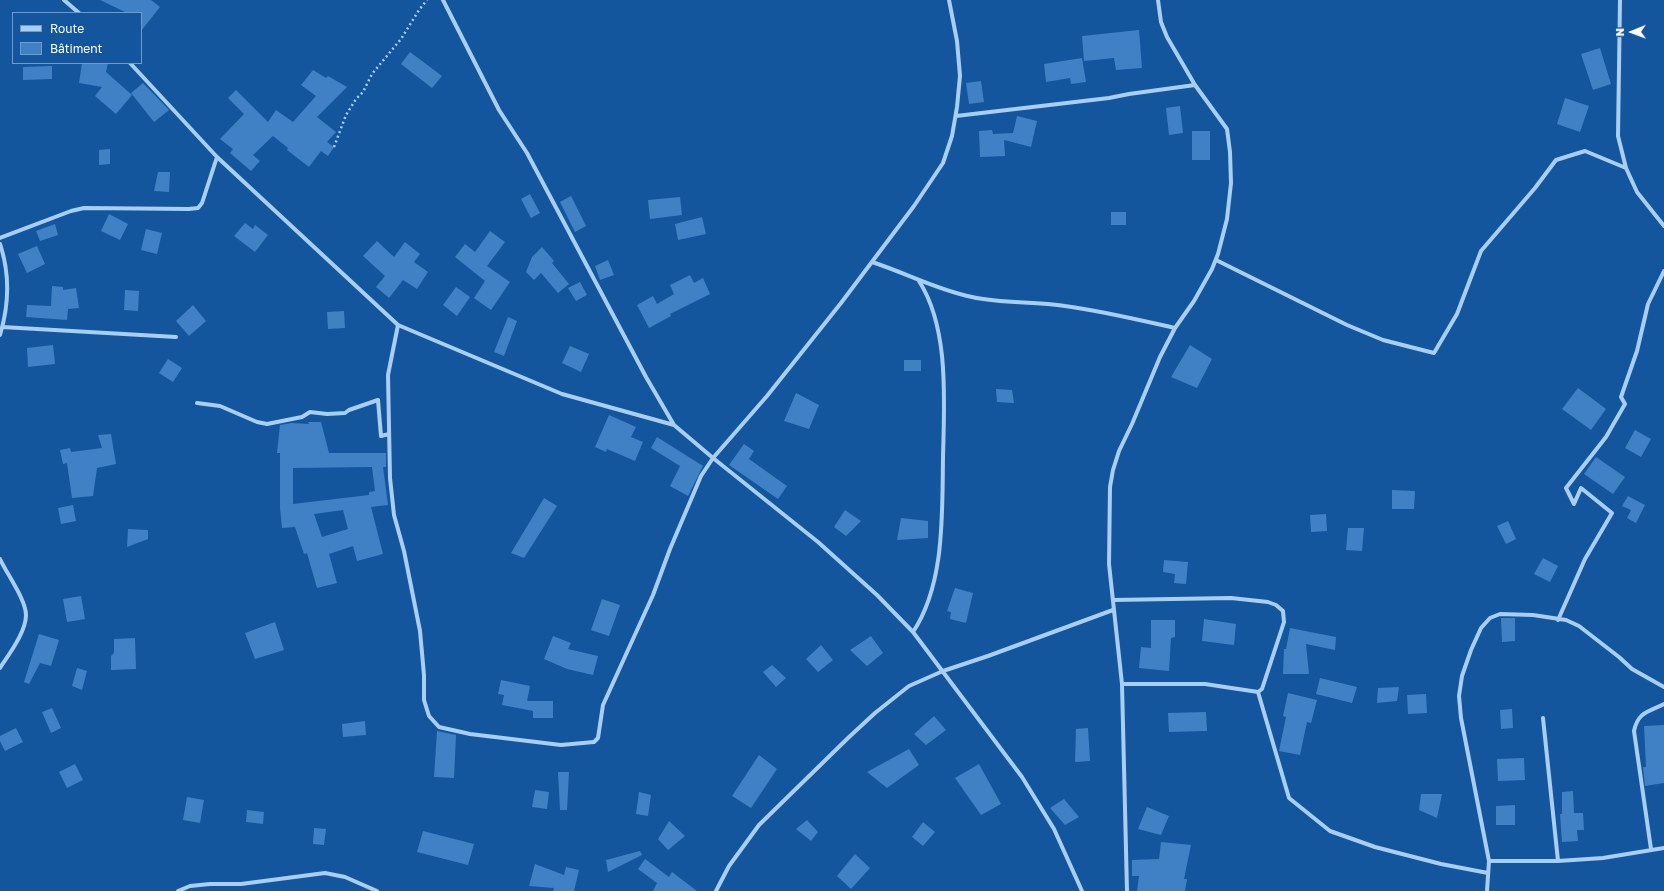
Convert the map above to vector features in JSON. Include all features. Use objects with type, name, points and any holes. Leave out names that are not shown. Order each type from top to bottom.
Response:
[{"type":"street","points":[[64,0],[78,12]]},
{"type":"street","points":[[443,0],[499,110],[527,153],[562,221],[674,425],[818,542],[877,595],[913,632],[1022,777],[1054,829],[1082,891]]},
{"type":"street","points":[[398,325],[388,375],[390,478],[394,515],[404,551],[420,631],[424,675],[424,700],[429,716],[439,727],[470,734],[561,745],[594,742],[598,738],[603,705],[653,595],[670,549],[701,476],[713,458],[767,396],[872,262],[914,206],[943,163],[952,136],[956,116],[960,76],[957,41],[949,0]]},
{"type":"street","points":[[1127,891],[1122,684],[1109,564],[1110,487],[1113,470],[1119,451],[1160,357],[1175,328],[1194,301],[1216,260],[1222,241],[1230,196],[1229,135],[1227,129],[1195,85],[1167,37],[1161,22],[1158,0]]},
{"type":"street","points":[[1620,0],[1618,136],[1626,168],[1637,192],[1664,226]]},
{"type":"street","points":[[131,64],[217,157],[398,325],[562,394],[674,425]]},
{"type":"street","points":[[956,116],[1109,98],[1195,85]]},
{"type":"street","points":[[1216,260],[1383,340],[1434,353],[1457,314],[1481,251],[1535,188],[1556,160],[1585,151],[1626,168]]},
{"type":"street","points":[[0,238],[71,211],[84,208],[198,208],[202,204],[217,157]]},
{"type":"street","points":[[0,244],[7,272],[8,296],[0,335]]},
{"type":"street","points":[[872,262],[897,270],[919,281],[950,292],[974,298],[1064,305],[1175,328]]},
{"type":"street","points":[[1558,620],[1585,559],[1612,513],[1581,488],[1574,504],[1566,488],[1606,437],[1625,404],[1621,397],[1637,351],[1648,304],[1664,271]]},
{"type":"street","points":[[913,632],[922,619],[932,584],[939,549],[942,521],[945,396],[942,359],[936,325],[923,287],[919,281]]},
{"type":"street","points":[[2,327],[176,336]]},
{"type":"street","points":[[197,403],[220,406],[257,422],[267,424],[302,417],[310,412],[327,414],[345,413],[349,410],[378,400],[381,436],[389,434]]},
{"type":"street","points":[[0,559],[20,596],[26,616],[15,645],[0,668]]},
{"type":"street","points":[[1113,600],[1231,598],[1268,602],[1276,605],[1282,611],[1284,622],[1266,680],[1258,692]]},
{"type":"street","points":[[716,891],[729,866],[759,825],[797,786],[848,738],[909,686],[943,671],[1113,610]]},
{"type":"street","points":[[1487,891],[1489,861],[1461,718],[1460,696],[1462,676],[1473,644],[1482,628],[1490,618],[1500,614],[1515,614],[1566,620],[1579,626],[1619,656],[1632,669],[1664,687]]},
{"type":"street","points":[[1122,684],[1205,684],[1258,692]]},
{"type":"street","points":[[1258,692],[1289,798],[1330,832],[1375,847],[1441,864],[1488,873]]},
{"type":"street","points":[[1651,849],[1634,731],[1636,721],[1642,715],[1664,704]]},
{"type":"street","points":[[1543,718],[1558,861]]},
{"type":"street","points":[[1489,861],[1558,861],[1614,857],[1651,849],[1664,848]]},
{"type":"street","points":[[178,891],[190,886],[241,884],[325,874],[345,877],[377,891]]},
{"type":"path","points":[[334,147],[346,115],[356,99],[363,92],[372,74],[401,39],[427,0]]},
{"type":"building","points":[[100,0],[151,0],[160,7],[142,30],[142,12],[125,12]]},
{"type":"building","points":[[1139,30],[1142,68],[1116,70],[1114,58],[1084,61],[1082,36]]},
{"type":"building","points":[[1600,48],[1611,84],[1593,90],[1581,54]]},
{"type":"building","points":[[410,52],[442,76],[432,88],[401,64]]},
{"type":"building","points":[[1082,58],[1086,82],[1071,84],[1070,78],[1046,82],[1044,64]]},
{"type":"building","points":[[82,64],[108,64],[106,72],[132,95],[116,114],[95,96],[102,87],[79,83]]},
{"type":"building","points":[[52,66],[52,79],[23,80],[23,67]]},
{"type":"building","points":[[313,70],[326,78],[328,76],[347,87],[317,117],[336,132],[327,142],[334,147],[328,156],[321,151],[309,167],[287,150],[288,148],[273,136],[253,155],[260,161],[251,171],[230,153],[233,149],[220,139],[244,114],[228,98],[236,90],[268,122],[276,110],[293,122],[316,96],[301,85]]},
{"type":"building","points":[[981,81],[984,102],[969,104],[966,83]]},
{"type":"building","points":[[143,83],[169,110],[154,122],[131,93]]},
{"type":"building","points":[[1565,98],[1589,106],[1580,132],[1557,124]]},
{"type":"building","points":[[1180,106],[1183,133],[1169,135],[1166,108]]},
{"type":"building","points":[[1017,116],[1037,121],[1031,147],[1004,140],[1005,156],[980,157],[979,131],[992,130],[993,134],[1013,133]]},
{"type":"building","points":[[1192,131],[1210,131],[1210,160],[1192,160]]},
{"type":"building","points":[[110,149],[110,164],[99,165],[99,150]]},
{"type":"building","points":[[158,172],[170,172],[169,192],[154,191]]},
{"type":"building","points":[[530,194],[540,213],[531,218],[521,199]]},
{"type":"building","points":[[571,196],[586,226],[575,232],[560,202]]},
{"type":"building","points":[[680,197],[682,215],[650,219],[648,200]]},
{"type":"building","points":[[1111,212],[1126,212],[1126,225],[1111,225]]},
{"type":"building","points":[[109,214],[128,224],[120,240],[101,231]]},
{"type":"building","points":[[702,217],[706,234],[678,240],[675,224]]},
{"type":"building","points":[[245,223],[253,229],[255,225],[268,235],[255,252],[234,236]]},
{"type":"building","points":[[55,224],[58,235],[40,241],[36,231]]},
{"type":"building","points":[[146,229],[162,233],[157,254],[141,250]]},
{"type":"building","points":[[490,231],[505,242],[487,266],[510,282],[491,310],[474,298],[485,281],[455,257],[465,244],[475,252]]},
{"type":"building","points":[[377,241],[394,257],[405,242],[420,254],[414,262],[428,272],[417,289],[403,280],[389,298],[376,287],[385,276],[363,256]]},
{"type":"building","points":[[37,246],[45,264],[27,273],[18,254]]},
{"type":"building","points":[[542,247],[554,261],[552,263],[569,284],[558,293],[541,273],[534,280],[526,272],[532,257]]},
{"type":"building","points":[[608,260],[614,275],[600,280],[595,266]]},
{"type":"building","points":[[690,275],[694,283],[703,278],[710,294],[670,314],[671,316],[649,328],[637,305],[653,296],[657,304],[674,294],[670,285]]},
{"type":"building","points":[[580,282],[587,295],[576,301],[568,288]]},
{"type":"building","points":[[52,286],[63,287],[63,290],[76,288],[79,308],[68,309],[67,320],[26,317],[27,305],[51,306]]},
{"type":"building","points":[[456,287],[470,297],[457,316],[443,305]]},
{"type":"building","points":[[125,290],[139,291],[138,311],[124,310]]},
{"type":"building","points":[[193,305],[206,321],[189,336],[176,321]]},
{"type":"building","points":[[344,311],[345,328],[328,329],[327,312]]},
{"type":"building","points":[[508,317],[517,321],[504,356],[494,352]]},
{"type":"building","points":[[53,345],[55,364],[28,367],[27,348]]},
{"type":"building","points":[[1190,345],[1212,359],[1197,388],[1171,377]]},
{"type":"building","points":[[570,346],[589,354],[581,372],[562,363]]},
{"type":"building","points":[[168,359],[182,368],[173,382],[159,373]]},
{"type":"building","points":[[904,360],[921,360],[921,371],[904,371]]},
{"type":"building","points":[[1578,388],[1606,409],[1591,430],[1562,409]]},
{"type":"building","points":[[996,389],[1012,390],[1014,403],[997,402]]},
{"type":"building","points":[[796,393],[819,405],[809,429],[784,421]]},
{"type":"building","points":[[609,415],[636,427],[631,437],[643,442],[635,461],[607,449],[606,452],[595,447]]},
{"type":"building","points":[[308,422],[321,422],[329,453],[386,453],[386,467],[383,467],[388,505],[371,507],[383,554],[357,561],[353,546],[329,554],[337,583],[317,588],[307,553],[304,554],[295,527],[282,528],[280,508],[280,453],[277,453],[280,425],[292,423],[309,424]],"holes":[[[372,467],[375,491],[369,492],[369,495],[293,504],[293,468]],[[343,510],[348,529],[322,537],[314,514]]]},
{"type":"building","points":[[1635,430],[1651,439],[1641,457],[1625,448]]},
{"type":"building","points":[[111,434],[116,464],[97,468],[93,496],[72,498],[67,463],[63,464],[60,450],[70,448],[71,452],[102,448],[98,435]]},
{"type":"building","points":[[657,437],[703,466],[688,496],[670,486],[680,466],[651,448]]},
{"type":"building","points":[[744,444],[754,451],[749,459],[787,486],[778,499],[729,465]]},
{"type":"building","points":[[1596,457],[1625,477],[1613,494],[1584,474]]},
{"type":"building","points":[[1392,490],[1415,491],[1414,509],[1392,509]]},
{"type":"building","points":[[1628,496],[1645,505],[1636,523],[1627,518],[1631,510],[1622,506]]},
{"type":"building","points":[[544,498],[557,506],[524,558],[511,553]]},
{"type":"building","points":[[73,505],[76,521],[61,524],[58,508]]},
{"type":"building","points":[[845,510],[861,521],[846,536],[834,527]]},
{"type":"building","points":[[1326,514],[1327,531],[1311,532],[1310,515]]},
{"type":"building","points":[[901,518],[928,521],[928,538],[897,540]]},
{"type":"building","points":[[1508,521],[1516,539],[1506,544],[1497,526]]},
{"type":"building","points":[[1348,528],[1364,528],[1362,551],[1346,550]]},
{"type":"building","points":[[128,529],[148,530],[148,539],[127,547]]},
{"type":"building","points":[[1543,558],[1558,566],[1550,582],[1534,574]]},
{"type":"building","points":[[1164,560],[1188,562],[1186,584],[1174,583],[1175,574],[1163,572]]},
{"type":"building","points":[[955,588],[973,593],[966,623],[950,619],[951,612],[947,611]]},
{"type":"building","points":[[81,596],[85,619],[67,622],[63,599]]},
{"type":"building","points":[[602,599],[620,605],[609,636],[591,630]]},
{"type":"building","points":[[1501,618],[1515,618],[1515,641],[1502,642]]},
{"type":"building","points":[[1204,619],[1236,624],[1234,645],[1202,641]]},
{"type":"building","points":[[1151,620],[1175,620],[1175,637],[1171,638],[1169,671],[1139,668],[1141,647],[1151,648]]},
{"type":"building","points":[[275,622],[284,650],[255,659],[245,633]]},
{"type":"building","points":[[1290,628],[1336,637],[1335,650],[1306,644],[1309,674],[1283,674],[1284,649],[1286,649]]},
{"type":"building","points":[[39,634],[59,640],[51,666],[40,663],[29,684],[24,682]]},
{"type":"building","points":[[553,636],[571,643],[568,649],[598,656],[593,675],[567,669],[544,659]]},
{"type":"building","points":[[871,636],[883,653],[867,666],[850,650]]},
{"type":"building","points":[[135,638],[136,669],[111,670],[111,656],[114,653],[114,639]]},
{"type":"building","points":[[821,645],[833,660],[818,672],[806,659]]},
{"type":"building","points":[[772,665],[786,678],[776,687],[763,672]]},
{"type":"building","points":[[77,668],[87,671],[82,690],[72,686]]},
{"type":"building","points":[[1320,678],[1357,687],[1352,703],[1316,694]]},
{"type":"building","points":[[501,680],[530,686],[527,701],[553,701],[553,718],[533,718],[533,711],[502,705],[504,695],[498,694]]},
{"type":"building","points":[[1399,687],[1397,701],[1377,703],[1378,688]]},
{"type":"building","points":[[1288,693],[1317,700],[1311,723],[1307,722],[1300,755],[1279,751],[1286,717],[1283,716]]},
{"type":"building","points":[[1426,694],[1427,713],[1408,714],[1407,695]]},
{"type":"building","points":[[52,708],[61,728],[51,733],[42,712]]},
{"type":"building","points":[[1512,709],[1513,728],[1501,729],[1500,710]]},
{"type":"building","points":[[1206,712],[1207,731],[1169,732],[1168,713]]},
{"type":"building","points":[[934,716],[946,730],[926,745],[914,734]]},
{"type":"building","points":[[365,721],[366,735],[343,737],[342,724]]},
{"type":"building","points":[[1664,725],[1664,783],[1645,786],[1643,767],[1646,767],[1644,726]]},
{"type":"building","points":[[16,728],[23,742],[5,751],[0,741],[0,736]]},
{"type":"building","points":[[1088,728],[1090,761],[1075,762],[1076,729]]},
{"type":"building","points":[[437,731],[456,735],[454,778],[434,777]]},
{"type":"building","points":[[909,749],[919,765],[887,788],[867,772]]},
{"type":"building","points":[[759,755],[777,769],[751,808],[732,796]]},
{"type":"building","points":[[1524,758],[1525,780],[1498,781],[1497,759]]},
{"type":"building","points":[[75,764],[83,780],[67,788],[59,772]]},
{"type":"building","points":[[979,764],[1001,804],[981,815],[955,778]]},
{"type":"building","points":[[558,772],[569,772],[567,810],[560,810]]},
{"type":"building","points":[[535,790],[549,792],[547,809],[532,807]]},
{"type":"building","points":[[1573,791],[1574,813],[1583,813],[1584,830],[1577,830],[1578,841],[1562,842],[1560,814],[1562,814],[1562,792]]},
{"type":"building","points":[[639,792],[651,795],[648,816],[636,814]]},
{"type":"building","points":[[1421,794],[1442,794],[1437,818],[1419,810]]},
{"type":"building","points":[[187,797],[204,800],[200,823],[183,820]]},
{"type":"building","points":[[1064,799],[1079,817],[1065,825],[1050,808]]},
{"type":"building","points":[[1515,805],[1515,825],[1496,825],[1496,806]]},
{"type":"building","points":[[1147,807],[1169,816],[1161,835],[1138,829]]},
{"type":"building","points":[[247,810],[264,812],[263,824],[246,822]]},
{"type":"building","points":[[807,820],[818,832],[811,841],[796,829]]},
{"type":"building","points":[[669,821],[685,836],[668,850],[658,839]]},
{"type":"building","points":[[923,822],[935,832],[923,846],[912,837]]},
{"type":"building","points":[[314,828],[326,829],[324,845],[313,844]]},
{"type":"building","points":[[423,831],[474,844],[468,865],[417,852]]},
{"type":"building","points":[[1161,842],[1191,845],[1184,879],[1187,879],[1185,891],[1137,891],[1139,876],[1132,876],[1132,860],[1159,859]]},
{"type":"building","points":[[640,851],[642,855],[608,872],[606,860]]},
{"type":"building","points":[[855,854],[870,868],[851,889],[837,876]]},
{"type":"building","points":[[645,859],[669,877],[672,872],[697,891],[653,891],[657,883],[638,869]]},
{"type":"building","points":[[535,864],[564,875],[566,867],[579,870],[574,891],[553,891],[554,888],[529,886]]}]
